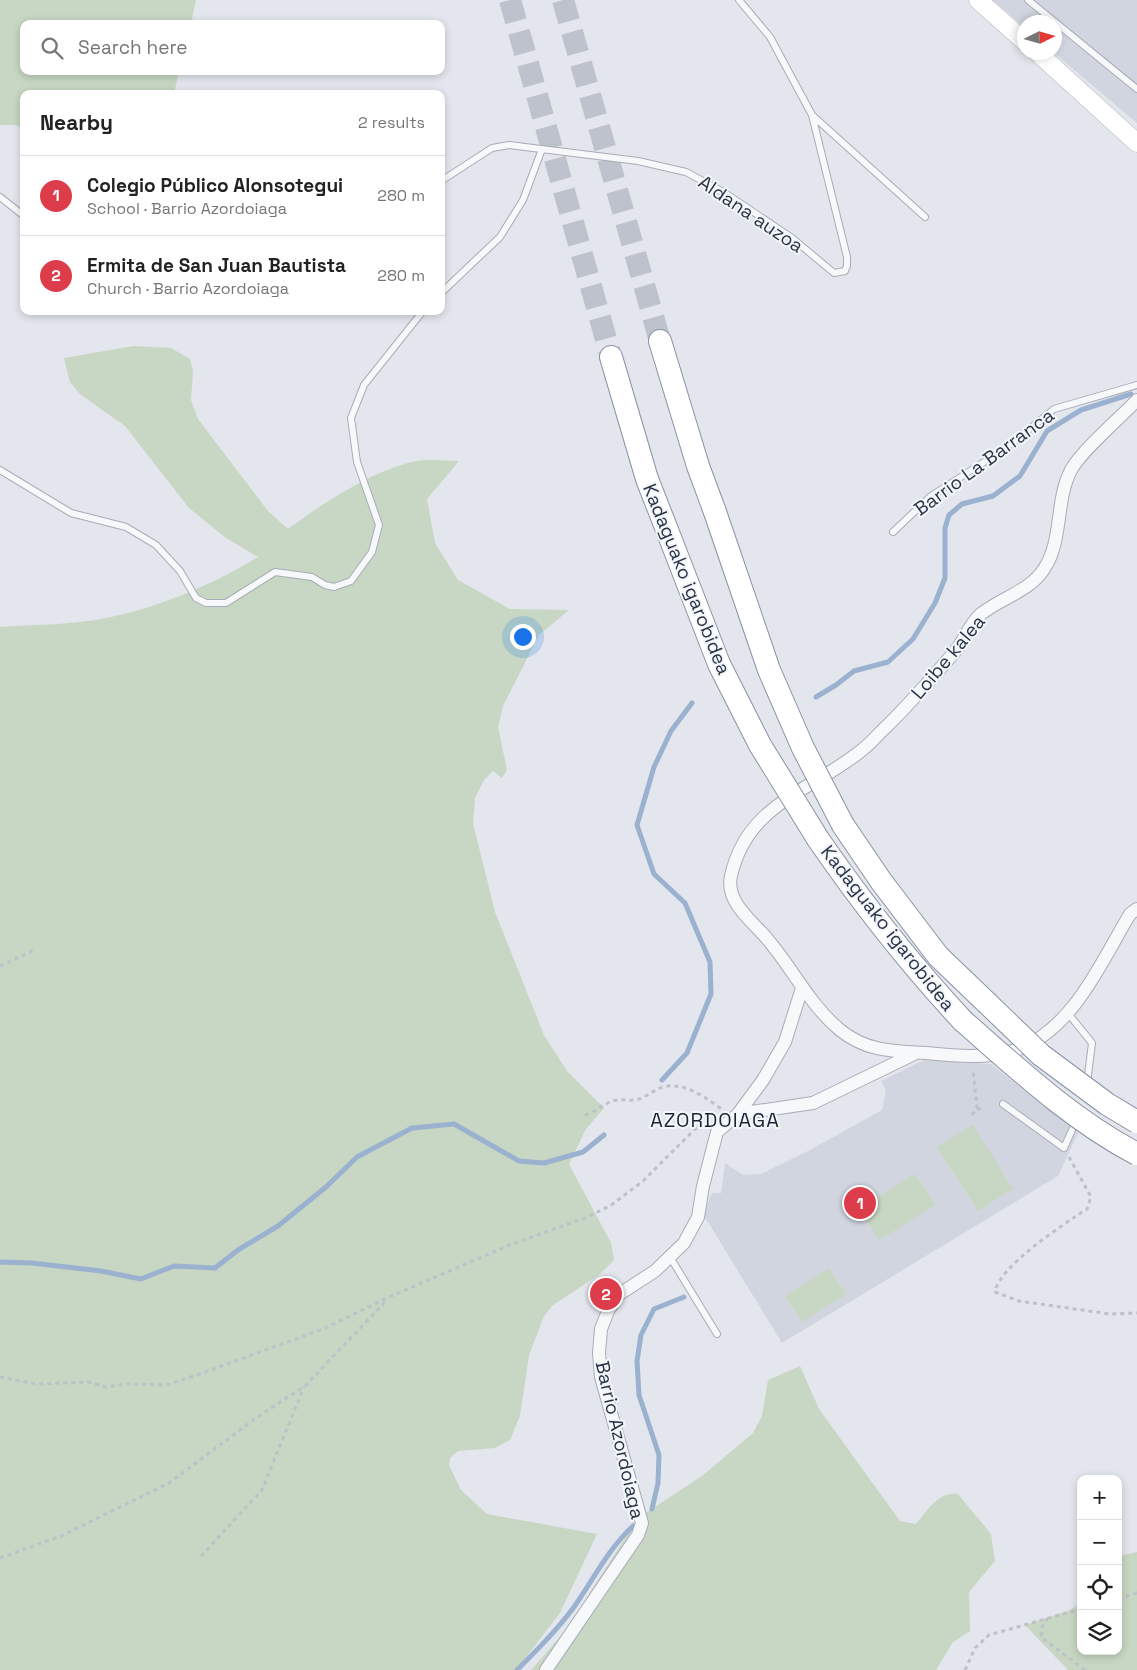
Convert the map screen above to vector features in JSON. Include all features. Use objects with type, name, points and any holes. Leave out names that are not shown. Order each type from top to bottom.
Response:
[{"type":"highway","name":"Kadaguako igarobidea","points":[[660,341],[698,466],[769,670],[803,748],[843,825],[881,881],[938,956],[1042,1055],[1107,1104],[1137,1122]]},
{"type":"highway","name":"Kadaguako igarobidea","points":[[611,357],[648,478],[719,664],[760,745],[818,840],[854,892],[921,975],[963,1021],[1027,1077],[1089,1126],[1137,1154]]},
{"type":"street","points":[[978,0],[1017,35]]},
{"type":"street","points":[[1046,60],[1137,143]]},
{"type":"street","name":"Loibe kalea","points":[[802,988],[769,940],[739,907],[733,895],[730,880],[736,859],[748,837],[759,819],[861,751],[904,710],[959,646],[978,616],[1026,587],[1043,571],[1052,555],[1058,516],[1071,470],[1137,400]]},
{"type":"street","points":[[802,988],[820,1012],[843,1032],[858,1041],[891,1052],[971,1056],[1015,1050],[1045,1036],[1067,1012],[1079,998],[1130,914],[1137,909]]},
{"type":"street","name":"Barrio Azordoiaga","points":[[546,1670],[638,1535],[642,1523],[601,1377],[599,1353],[601,1329],[608,1311],[618,1295],[655,1271],[684,1243],[698,1217],[703,1186],[717,1132],[736,1116],[763,1080],[785,1042],[802,988]]},
{"type":"street","points":[[736,1116],[813,1103],[917,1052]]},
{"type":"lane","points":[[738,0],[770,37],[812,115],[925,217]]},
{"type":"lane","points":[[1028,0],[1137,89]]},
{"type":"lane","name":"Aldana auzoa","points":[[445,178],[492,148],[509,145],[638,161],[686,172],[725,193],[792,238],[822,265],[834,273],[839,273],[845,271],[847,257],[812,115]]},
{"type":"lane","points":[[445,289],[500,237],[523,200],[542,149]]},
{"type":"lane","points":[[0,197],[20,213]]},
{"type":"lane","points":[[0,470],[71,513],[126,527],[156,545],[180,570],[196,598],[206,603],[226,603],[275,572],[294,573],[312,577],[325,585],[334,587],[351,580],[372,552],[379,525],[357,462],[351,418],[364,385],[420,315]]},
{"type":"lane","name":"Barrio La Barranca","points":[[893,532],[931,496],[1006,448],[1054,409],[1137,384]]},
{"type":"lane","points":[[1067,1012],[1092,1043],[1085,1100]]},
{"type":"lane","points":[[1003,1104],[1064,1148],[1081,1108]]},
{"type":"lane","points":[[670,1257],[716,1334]]},
{"type":"path","points":[[0,966],[36,950]]},
{"type":"path","points":[[971,1056],[978,1108]]},
{"type":"path","points":[[584,1115],[596,1111],[613,1100],[638,1100],[662,1087],[671,1086],[683,1087],[705,1097],[736,1116]]},
{"type":"path","points":[[978,1108],[983,1111]]},
{"type":"path","points":[[972,1114],[978,1108]]},
{"type":"path","points":[[0,1377],[36,1384],[88,1382],[106,1387],[127,1384],[166,1385],[322,1329],[389,1297],[512,1244],[585,1218],[610,1206],[643,1181],[696,1129]]},
{"type":"path","points":[[1064,1148],[1091,1197],[1090,1204],[1087,1209],[1054,1230],[1009,1269],[996,1286],[996,1292],[1019,1301],[1110,1314],[1137,1313]]},
{"type":"path","points":[[0,1558],[61,1536],[169,1484],[256,1418],[305,1386],[389,1297]]},
{"type":"path","points":[[202,1556],[262,1490],[305,1386]]},
{"type":"path","points":[[1122,1598],[1137,1593]]},
{"type":"path","points":[[965,1670],[975,1648],[989,1635],[1077,1610]]},
{"type":"path","points":[[1048,1618],[1042,1627],[1040,1636],[1085,1670]]},
{"type":"shaded area","points":[[993,0],[1137,0],[1137,123],[1062,60],[1062,15],[1017,15],[1017,21]]},
{"type":"shaded area","points":[[924,1060],[991,1064],[1078,1133],[1058,1176],[782,1343],[703,1214],[712,1193],[721,1193],[725,1163],[743,1175],[761,1174],[810,1150],[882,1110],[886,1090],[881,1081]]},
{"type":"green space","points":[[0,0],[196,0],[192,20],[20,20],[20,75],[178,75],[175,90],[20,90],[20,127],[0,125]]},
{"type":"green space","points":[[134,346],[171,348],[190,359],[193,371],[191,400],[198,419],[268,511],[288,529],[333,498],[384,471],[417,461],[459,461],[427,499],[435,543],[458,580],[510,609],[569,610],[539,635],[503,706],[498,727],[507,770],[502,778],[493,771],[484,780],[475,798],[473,823],[495,912],[544,1035],[567,1071],[604,1108],[586,1129],[569,1164],[611,1243],[614,1260],[600,1274],[553,1305],[544,1316],[529,1355],[520,1416],[510,1440],[495,1448],[458,1451],[450,1458],[449,1465],[461,1490],[487,1514],[597,1534],[560,1613],[516,1670],[0,1670],[0,627],[77,622],[131,612],[198,588],[240,568],[258,557],[226,538],[189,508],[125,426],[80,394],[70,382],[64,358]]},
{"type":"green space","points":[[973,1125],[1013,1189],[978,1211],[937,1147]]},
{"type":"green space","points":[[915,1174],[935,1205],[879,1240],[859,1209]]},
{"type":"green space","points":[[829,1268],[846,1294],[802,1322],[785,1296]]},
{"type":"green space","points":[[800,1366],[819,1409],[900,1521],[916,1524],[939,1498],[945,1495],[958,1494],[991,1534],[995,1561],[969,1592],[970,1631],[953,1642],[936,1670],[531,1670],[566,1630],[638,1518],[702,1476],[753,1433],[762,1416],[768,1380]]},
{"type":"green space","points":[[1137,1552],[1137,1670],[1068,1670],[1025,1625],[1068,1611],[1077,1605],[1077,1655],[1122,1655],[1122,1555]]},
{"type":"waterway","points":[[816,697],[854,671],[888,662],[913,639],[935,603],[945,578],[945,528],[949,515],[962,504],[993,496],[1020,476],[1047,431],[1081,410],[1131,394]]},
{"type":"waterway","points":[[662,1080],[687,1053],[711,994],[710,962],[685,903],[654,874],[637,825],[654,767],[671,731],[692,703]]},
{"type":"waterway","points":[[0,1262],[32,1263],[101,1271],[141,1279],[174,1266],[215,1268],[238,1250],[278,1226],[326,1187],[357,1157],[412,1128],[454,1124],[519,1161],[544,1163],[583,1152],[604,1135]]},
{"type":"waterway","points":[[652,1509],[658,1483],[659,1455],[639,1395],[637,1361],[641,1335],[654,1309],[684,1297]]},
{"type":"waterway","points":[[517,1670],[547,1640],[581,1597],[608,1555],[633,1526]]},
{"type":"tunnel","points":[[510,0],[611,357]]},
{"type":"tunnel","points":[[563,0],[660,341]]},
{"type":"place","name":"Colegio Público Alonsotegui","points":[[860,1203]]},
{"type":"place","name":"Ermita de San Juan Bautista","points":[[606,1294]]},
{"type":"district","name":"AZORDOIAGA","points":[[715,1120]]}]
